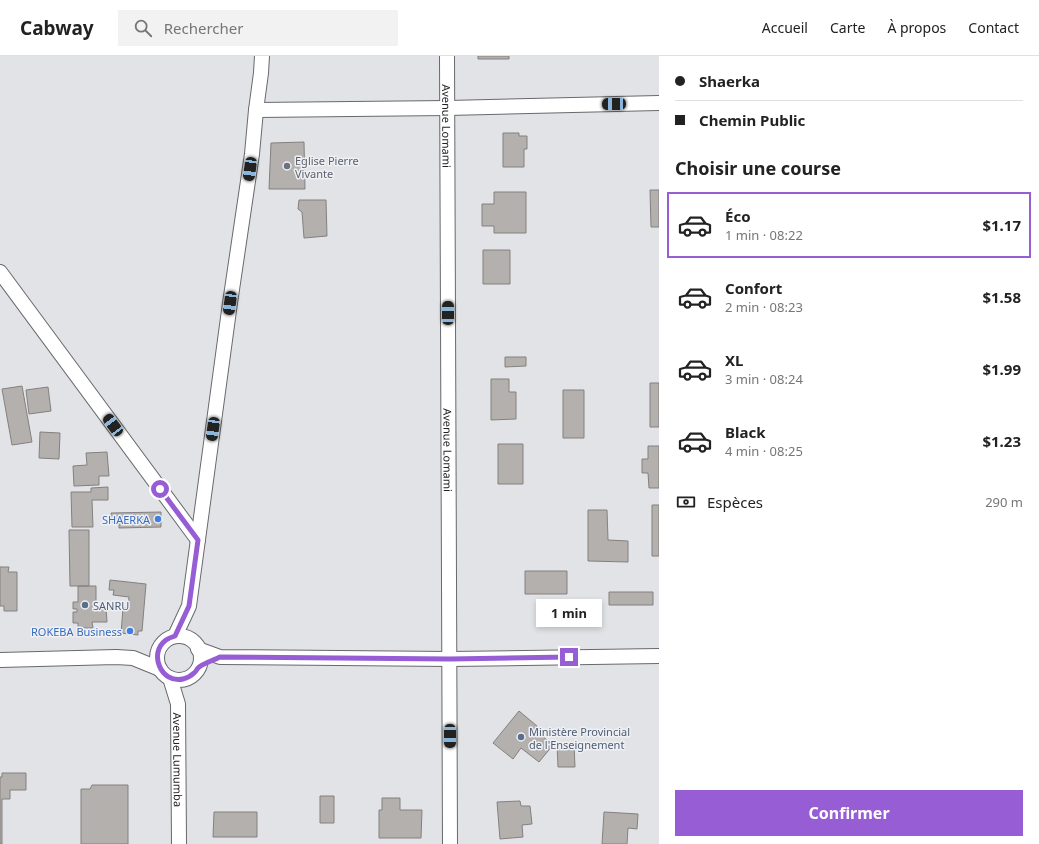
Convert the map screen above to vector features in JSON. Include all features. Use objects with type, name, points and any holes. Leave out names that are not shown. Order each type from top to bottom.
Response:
[{"type":"street","points":[[178,704],[200,659],[195,645],[189,606],[230,303],[252,154],[262,56]]},
{"type":"street","name":"Avenue Lomami","points":[[447,56],[450,844]]},
{"type":"street","points":[[256,110],[448,108],[659,103]]},
{"type":"street","points":[[0,272],[198,540]]},
{"type":"street","points":[[175,636],[189,606]]},
{"type":"street","points":[[133,658],[160,646],[166,640],[175,636],[187,638],[195,645],[220,657],[450,659],[659,656]]},
{"type":"street","points":[[160,646],[157,653],[157,661],[165,673]]},
{"type":"street","points":[[0,660],[116,657],[133,658],[180,680],[220,657]]},
{"type":"street","name":"Avenue Lumumba","points":[[165,673],[178,704],[179,844]]},
{"type":"building","points":[[478,56],[509,56],[509,59],[478,59]]},
{"type":"building","points":[[503,133],[519,133],[519,136],[527,136],[527,149],[524,149],[524,167],[503,167]]},
{"type":"building","name":"Eglise Pierre Vivante","points":[[304,142],[305,189],[269,189],[271,143]]},
{"type":"building","points":[[650,190],[659,190],[659,227],[651,227]]},
{"type":"building","points":[[494,192],[526,192],[526,233],[494,233],[494,226],[482,226],[482,204],[494,204]]},
{"type":"building","points":[[299,200],[326,200],[327,236],[304,238],[302,212],[298,209]]},
{"type":"building","points":[[483,250],[510,250],[510,284],[483,284]]},
{"type":"building","points":[[505,357],[526,357],[526,366],[505,367]]},
{"type":"building","points":[[491,379],[509,379],[509,392],[516,392],[516,419],[491,420]]},
{"type":"building","points":[[650,383],[659,383],[659,427],[650,427]]},
{"type":"building","points":[[22,386],[32,442],[12,445],[2,389]]},
{"type":"building","points":[[48,387],[51,411],[29,414],[26,390]]},
{"type":"building","points":[[563,390],[584,390],[584,438],[563,438]]},
{"type":"building","points":[[40,432],[60,433],[59,459],[39,458]]},
{"type":"building","points":[[498,444],[523,444],[523,484],[498,484]]},
{"type":"building","points":[[648,446],[659,446],[659,488],[649,488],[648,473],[642,473],[642,459],[648,459]]},
{"type":"building","points":[[107,452],[109,476],[99,476],[99,485],[74,486],[73,466],[87,465],[86,453]]},
{"type":"building","points":[[108,487],[108,500],[92,500],[93,527],[72,527],[71,492],[91,492],[91,488]]},
{"type":"building","points":[[652,505],[659,505],[659,556],[652,556]]},
{"type":"building","points":[[588,510],[607,510],[608,540],[628,541],[628,562],[588,561]]},
{"type":"building","points":[[161,512],[161,527],[119,528],[119,521],[112,522],[111,513]]},
{"type":"building","points":[[69,530],[89,530],[89,586],[70,586]]},
{"type":"building","points":[[0,567],[9,567],[8,572],[17,572],[17,611],[4,611],[4,606],[0,606]]},
{"type":"building","points":[[525,571],[567,571],[567,594],[525,594]]},
{"type":"building","points":[[110,580],[146,584],[142,631],[138,631],[138,635],[121,633],[123,608],[128,608],[129,597],[113,595],[114,590],[109,590]]},
{"type":"building","name":"SANRU","points":[[78,586],[96,586],[96,608],[106,608],[107,622],[92,622],[93,628],[78,628],[78,623],[73,623],[73,612],[77,612],[77,609],[73,609],[73,602],[78,602]]},
{"type":"building","points":[[609,592],[653,592],[653,605],[609,605]]},
{"type":"building","name":"Ministère Provincial de l'Enseignement","points":[[519,711],[537,726],[535,730],[553,745],[539,762],[521,748],[513,759],[493,743]]},
{"type":"building","points":[[557,744],[574,744],[575,767],[558,767]]},
{"type":"building","points":[[2,773],[26,773],[26,790],[10,790],[10,799],[2,799],[2,844],[0,844],[0,777],[2,777]]},
{"type":"building","points":[[92,785],[128,785],[128,844],[81,844],[81,789],[90,789]]},
{"type":"building","points":[[320,796],[334,796],[334,823],[320,823]]},
{"type":"building","points":[[382,798],[400,798],[400,810],[422,810],[421,838],[379,838],[379,810],[382,810]]},
{"type":"building","points":[[520,801],[521,806],[530,806],[532,824],[522,825],[523,837],[500,839],[497,802]]},
{"type":"building","points":[[214,812],[257,812],[257,837],[213,837]]},
{"type":"building","points":[[604,812],[638,814],[637,829],[628,828],[627,844],[602,844]]},
{"type":"place","name":"Eglise Pierre Vivante","points":[[287,166]]},
{"type":"place","name":"SHAERKA","points":[[158,519]]},
{"type":"place","name":"SANRU","points":[[85,605]]},
{"type":"place","name":"ROKEBA Business","points":[[130,631]]},
{"type":"place","name":"Ministère Provincial de l'Enseignement","points":[[521,737]]},
{"type":"route","points":[[160,489],[198,540],[189,606],[175,636],[166,640],[160,646],[157,653],[157,661],[160,668],[164,674],[170,678],[180,680],[190,677],[198,668],[220,657],[450,659],[569,657]]}]
